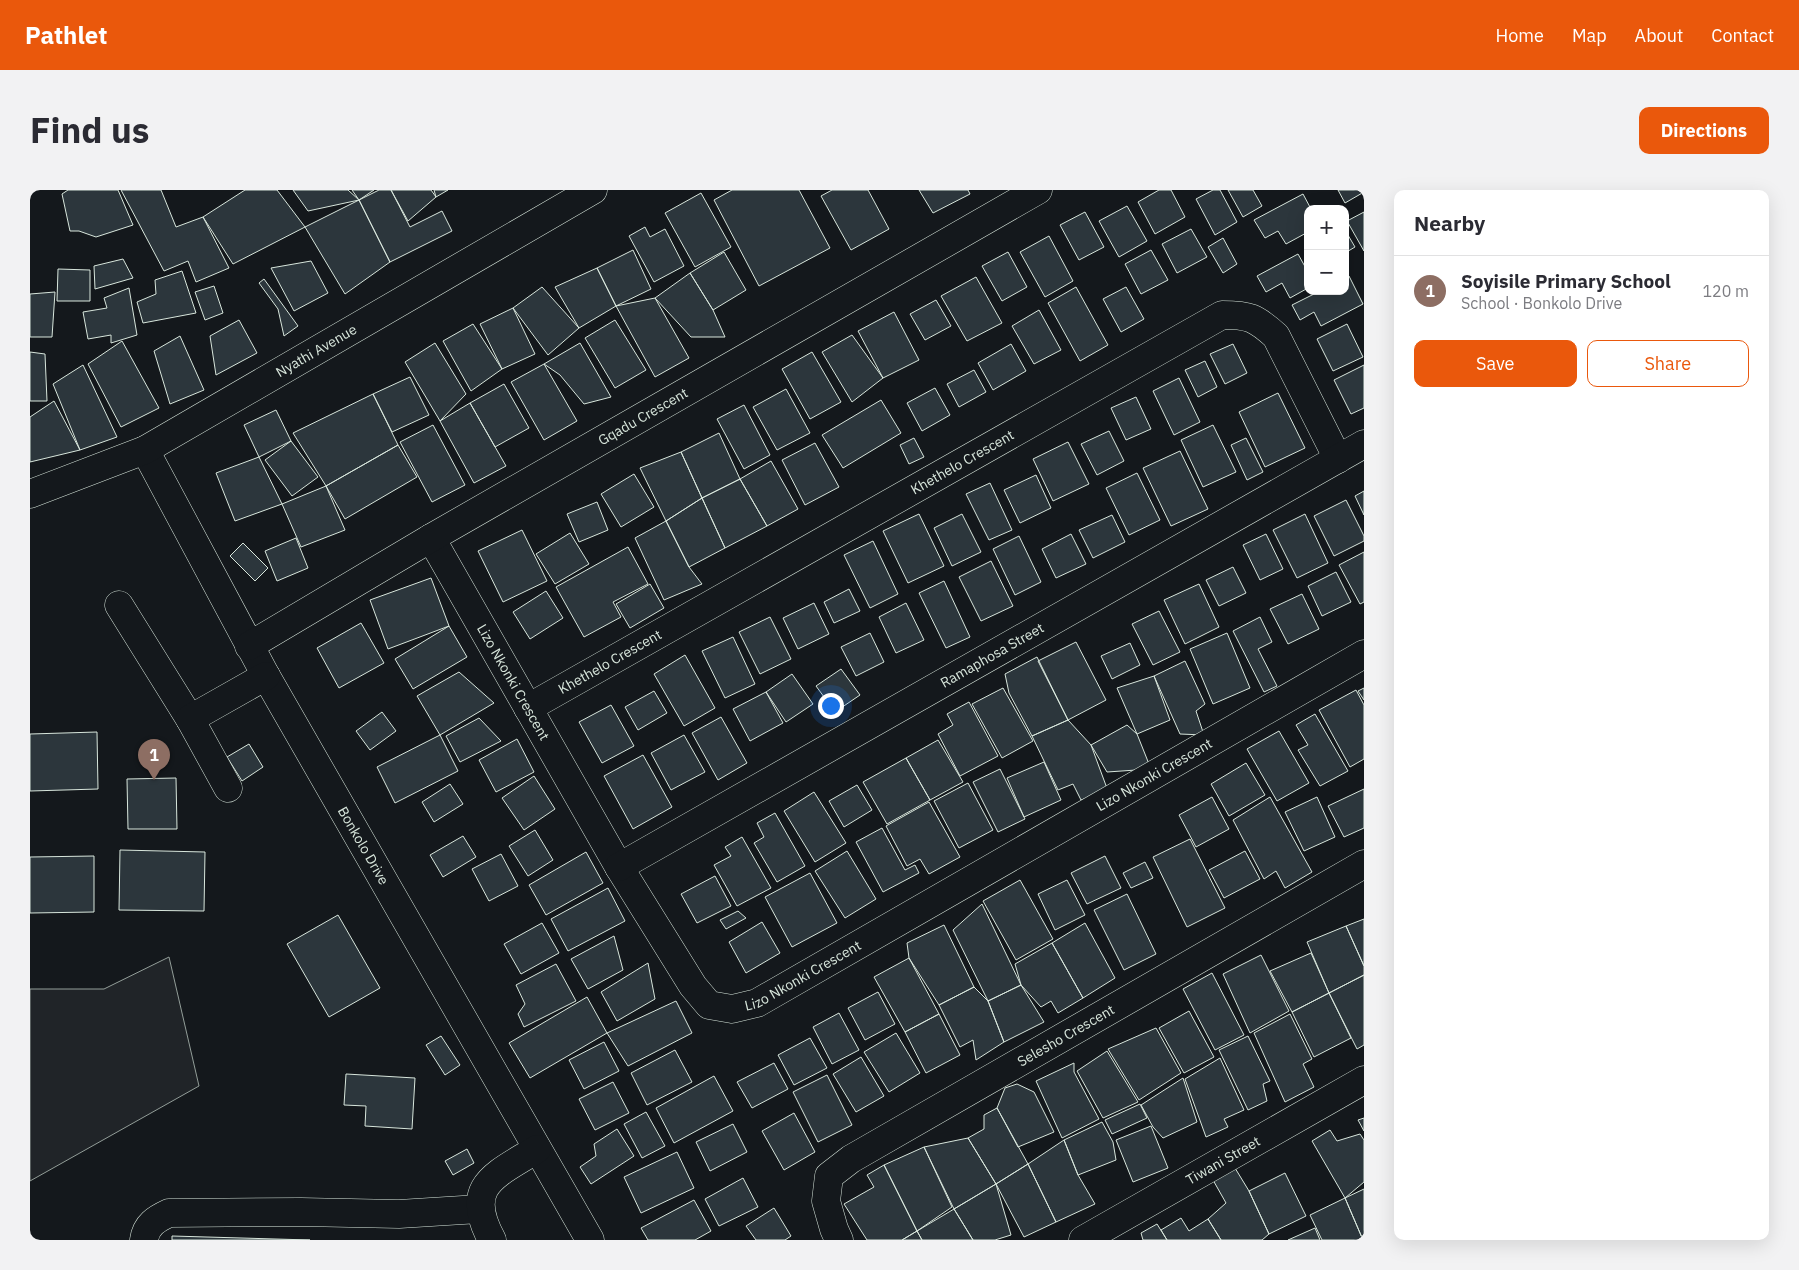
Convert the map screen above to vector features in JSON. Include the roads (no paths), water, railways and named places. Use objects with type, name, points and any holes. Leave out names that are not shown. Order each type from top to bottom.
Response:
[{"type":"street","name":"Nyathi Avenue","points":[[30,494],[145,450],[593,190]]},
{"type":"street","name":"Gqadu Crescent","points":[[249,646],[431,538],[1038,190]]},
{"type":"street","name":"Khethelo Crescent","points":[[528,708],[1222,315],[1244,315],[1260,322],[1276,336],[1338,459]]},
{"type":"street","name":"Ramaphosa Street","points":[[619,867],[1364,444]]},
{"type":"street","name":"Bonkolo Drive","points":[[145,450],[249,646],[590,1240]]},
{"type":"street","name":"Lizo Nkonki Crescent","points":[[431,538],[619,867],[693,986],[709,1005],[732,1009],[757,1003],[1364,654]]},
{"type":"street","points":[[118,605],[190,719],[228,788]]},
{"type":"street","points":[[190,719],[266,676]]},
{"type":"street","name":"Selesho Crescent","points":[[839,1240],[834,1230],[826,1201],[829,1176],[850,1159],[1364,864]]},
{"type":"street","name":"Tiwani Street","points":[[1083,1240],[1364,1080]]},
{"type":"street","points":[[492,1240],[486,1229],[480,1209],[481,1194],[487,1183],[537,1149]]},
{"type":"street","points":[[144,1240],[145,1231],[156,1219],[169,1213],[301,1212],[399,1214],[480,1209]]},
{"type":"place","name":"Soyisile Primary School","points":[[154,780]]}]
